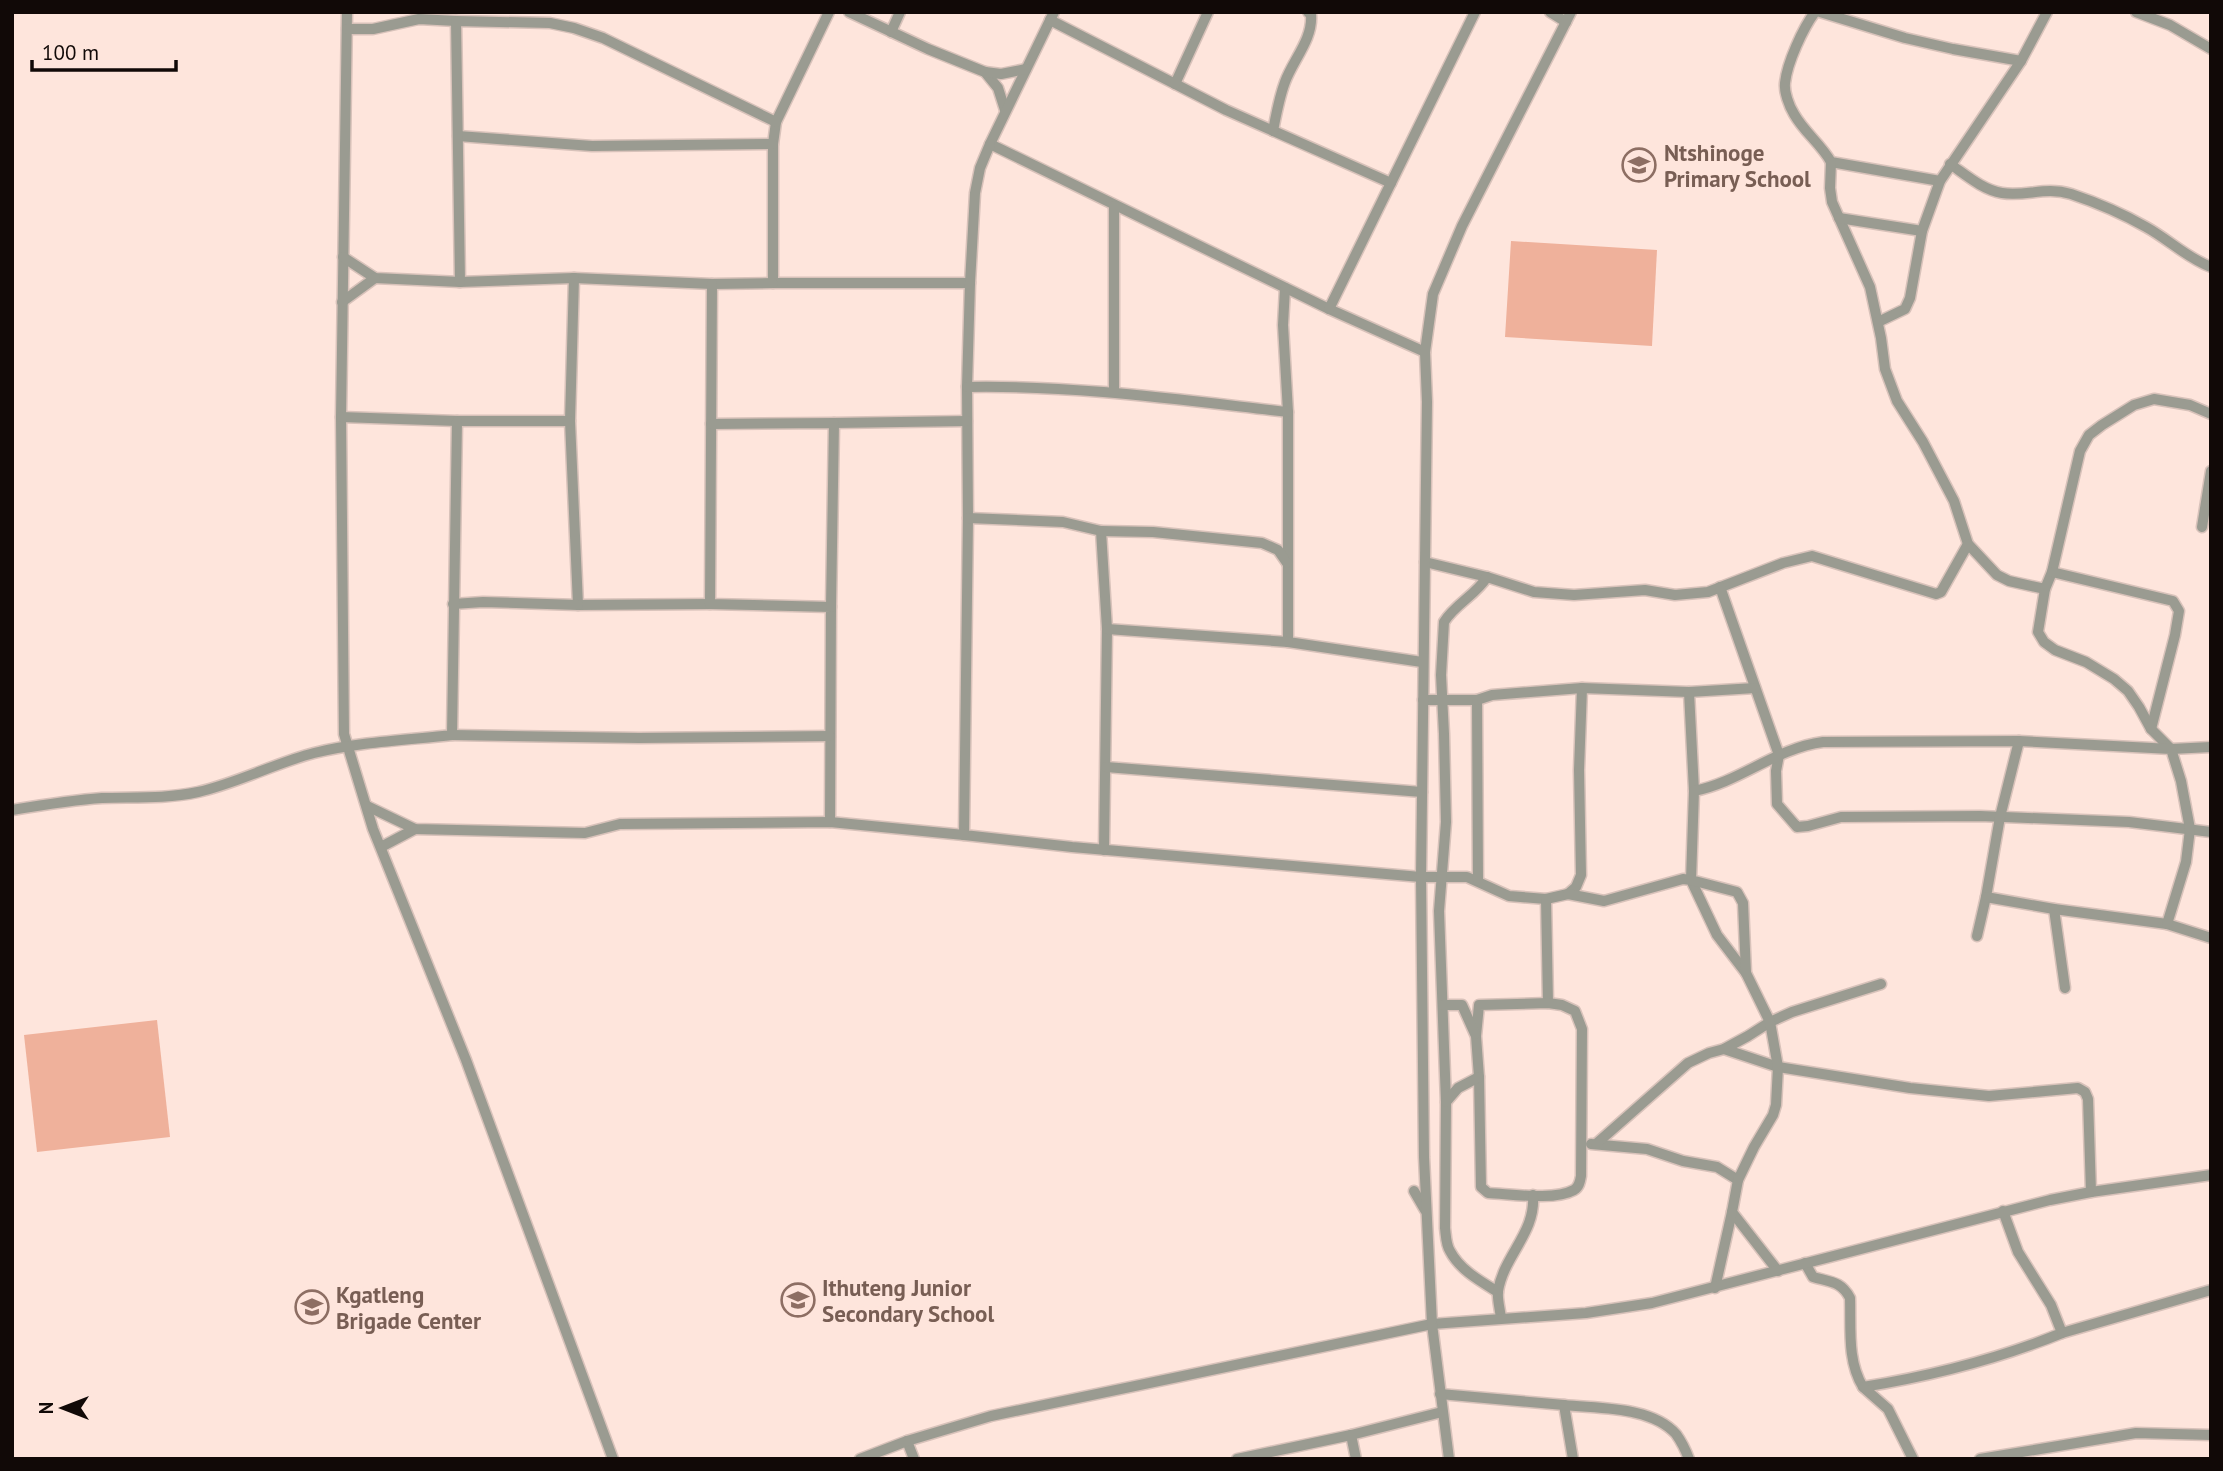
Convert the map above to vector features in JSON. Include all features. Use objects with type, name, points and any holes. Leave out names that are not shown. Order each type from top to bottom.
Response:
[{"type":"street","points":[[347,12],[341,417],[343,723],[347,746],[373,829],[467,1060],[613,1459]]},
{"type":"street","points":[[772,283],[772,144],[776,122],[828,12]]},
{"type":"street","points":[[849,12],[985,72],[1001,74],[1026,69]]},
{"type":"street","points":[[891,32],[900,12]]},
{"type":"street","points":[[1175,84],[1208,12]]},
{"type":"street","points":[[1273,131],[1285,81],[1312,27],[1311,15],[1308,12]]},
{"type":"street","points":[[1329,309],[1475,12]]},
{"type":"street","points":[[1449,1459],[1432,1324],[1424,1157],[1420,877],[1427,402],[1425,352],[1433,294],[1457,237],[1569,17],[1550,12]]},
{"type":"street","points":[[2021,61],[1905,38],[1817,12],[1801,35],[1785,83],[1794,114],[1831,162],[1830,188],[1839,218],[1870,287],[1885,369],[1897,401],[1923,442],[1954,501],[1968,544],[1997,575],[2009,581],[2045,589]]},
{"type":"street","points":[[1878,322],[1905,309],[1910,298],[1922,231],[1940,181],[2021,61],[2047,12]]},
{"type":"street","points":[[2136,12],[2170,25],[2211,49]]},
{"type":"street","points":[[964,835],[967,387],[975,193],[990,144],[1052,16],[1175,84],[1391,183]]},
{"type":"street","points":[[347,29],[373,29],[419,19],[550,23],[575,28],[603,37],[776,122]]},
{"type":"street","points":[[456,21],[460,282]]},
{"type":"street","points":[[985,72],[998,88],[1005,110]]},
{"type":"street","points":[[458,136],[592,146],[772,144]]},
{"type":"street","points":[[990,144],[1285,288],[1425,352]]},
{"type":"street","points":[[1831,162],[1940,181]]},
{"type":"street","points":[[1950,164],[1989,190],[1999,193],[2047,190],[2073,195],[2146,226],[2211,267]]},
{"type":"street","points":[[1114,206],[1114,392]]},
{"type":"street","points":[[1839,218],[1922,231]]},
{"type":"street","points":[[343,257],[375,278],[460,282],[574,278],[712,284],[970,283]]},
{"type":"street","points":[[342,302],[375,278]]},
{"type":"street","points":[[574,278],[570,421],[578,605]]},
{"type":"street","points":[[710,604],[712,284]]},
{"type":"street","points":[[1285,288],[1283,325],[1288,412],[1288,642]]},
{"type":"street","points":[[967,387],[1022,386],[1114,392],[1288,412]]},
{"type":"street","points":[[2167,924],[2186,862],[2190,829],[2181,781],[2171,749],[2151,729],[2128,691],[2086,662],[2055,650],[2044,642],[2038,632],[2045,589],[2052,572],[2080,451],[2089,435],[2134,405],[2154,399],[2190,405],[2211,414]]},
{"type":"street","points":[[341,417],[570,421]]},
{"type":"street","points":[[452,735],[457,421]]},
{"type":"street","points":[[711,424],[967,421]]},
{"type":"street","points":[[830,822],[834,423]]},
{"type":"street","points":[[2202,527],[2211,471]]},
{"type":"street","points":[[968,518],[1063,522],[1101,530],[1153,532],[1262,543],[1278,550],[1287,563]]},
{"type":"street","points":[[1101,530],[1107,629],[1104,850]]},
{"type":"street","points":[[1424,562],[1487,577],[1534,592],[1574,595],[1645,590],[1692,595],[1783,563],[1812,556],[1936,594],[1941,592],[1968,544]]},
{"type":"street","points":[[2052,572],[2173,601],[2177,605],[2179,611],[2175,635],[2151,729]]},
{"type":"street","points":[[1487,577],[1482,586],[1448,615],[1444,622],[1441,675],[1446,822],[1439,911],[1446,1102],[1445,1228],[1448,1249],[1458,1263],[1475,1278],[1497,1292]]},
{"type":"street","points":[[1720,587],[1779,755],[1776,771],[1777,804],[1797,827],[1841,817],[2000,817],[2129,822],[2211,832]]},
{"type":"street","points":[[453,604],[483,602],[831,607]]},
{"type":"street","points":[[1107,629],[1288,642],[1422,662]]},
{"type":"street","points":[[1423,700],[1477,700],[1492,695],[1582,688],[1689,692],[1755,688]]},
{"type":"street","points":[[1568,894],[1576,887],[1581,875],[1579,770],[1582,688]]},
{"type":"street","points":[[1689,692],[1694,791],[1691,880],[1717,935],[1746,973],[1770,1022],[1778,1067],[1773,1115],[1738,1180],[1715,1288]]},
{"type":"street","points":[[1477,700],[1478,881]]},
{"type":"street","points":[[12,810],[68,801],[198,792],[258,774],[285,762],[347,746],[452,735],[639,738],[830,736]]},
{"type":"street","points":[[1694,791],[1729,780],[1803,744],[1823,742],[2018,741],[2171,749],[2211,747]]},
{"type":"street","points":[[1978,936],[2000,817],[2018,741]]},
{"type":"street","points":[[1106,767],[1422,792]]},
{"type":"street","points":[[367,806],[415,829],[586,833],[620,824],[830,822],[1104,850],[1420,877],[1467,877],[1510,896],[1546,899],[1568,894],[1604,901],[1691,880],[1737,892],[1741,897],[1744,903],[1746,973]]},
{"type":"street","points":[[381,847],[415,829]]},
{"type":"street","points":[[1986,897],[2167,924],[2211,938]]},
{"type":"street","points":[[1546,899],[1548,1003]]},
{"type":"street","points":[[2054,909],[2065,988]]},
{"type":"street","points":[[1596,1144],[1688,1063],[1724,1049],[1791,1012],[1881,984]]},
{"type":"street","points":[[1443,1005],[1548,1003],[1575,1011],[1581,1029],[1582,1145],[1581,1176],[1579,1186],[1575,1190],[1533,1195],[1488,1193],[1481,1187],[1476,1036],[1479,1005]]},
{"type":"street","points":[[1462,1005],[1476,1036]]},
{"type":"street","points":[[1724,1049],[1778,1067],[1910,1088],[1989,1096],[2078,1088],[2085,1092],[2088,1099],[2091,1192]]},
{"type":"street","points":[[1446,1102],[1458,1088],[1479,1077]]},
{"type":"street","points":[[1582,1145],[1647,1149],[1684,1161],[1717,1167],[1738,1180]]},
{"type":"street","points":[[860,1459],[908,1441],[991,1416],[1432,1324],[1622,1308],[1674,1299],[2003,1211],[2091,1192],[2211,1175]]},
{"type":"street","points":[[1415,1191],[1427,1214]]},
{"type":"street","points":[[1501,1318],[1497,1292],[1532,1219],[1533,1195]]},
{"type":"street","points":[[2003,1211],[2018,1252],[2051,1306],[2062,1333]]},
{"type":"street","points":[[1732,1212],[1777,1271]]},
{"type":"street","points":[[1805,1264],[1813,1278],[1839,1283],[1850,1298],[1854,1374],[1863,1387],[1888,1409],[1913,1459]]},
{"type":"street","points":[[1863,1387],[1911,1380],[1971,1365],[2029,1347],[2062,1333],[2211,1290]]},
{"type":"street","points":[[1440,1394],[1638,1413],[1652,1417],[1676,1435],[1689,1459]]},
{"type":"street","points":[[1564,1405],[1573,1459]]},
{"type":"street","points":[[1237,1459],[1442,1412]]},
{"type":"street","points":[[1980,1459],[2136,1433],[2211,1435]]},
{"type":"street","points":[[1351,1435],[1356,1459]]},
{"type":"street","points":[[908,1441],[914,1459]]},
{"type":"shaded area","points":[[1511,241],[1657,250],[1652,346],[1505,337]]},
{"type":"shaded area","points":[[157,1020],[170,1137],[37,1152],[24,1035]]},
{"type":"place","name":"Ntshinoge Primary School","points":[[1639,165]]},
{"type":"place","name":"Ithuteng Junior Secondary School","points":[[798,1300]]},
{"type":"place","name":"Kgatleng Brigade Center","points":[[312,1307]]}]
